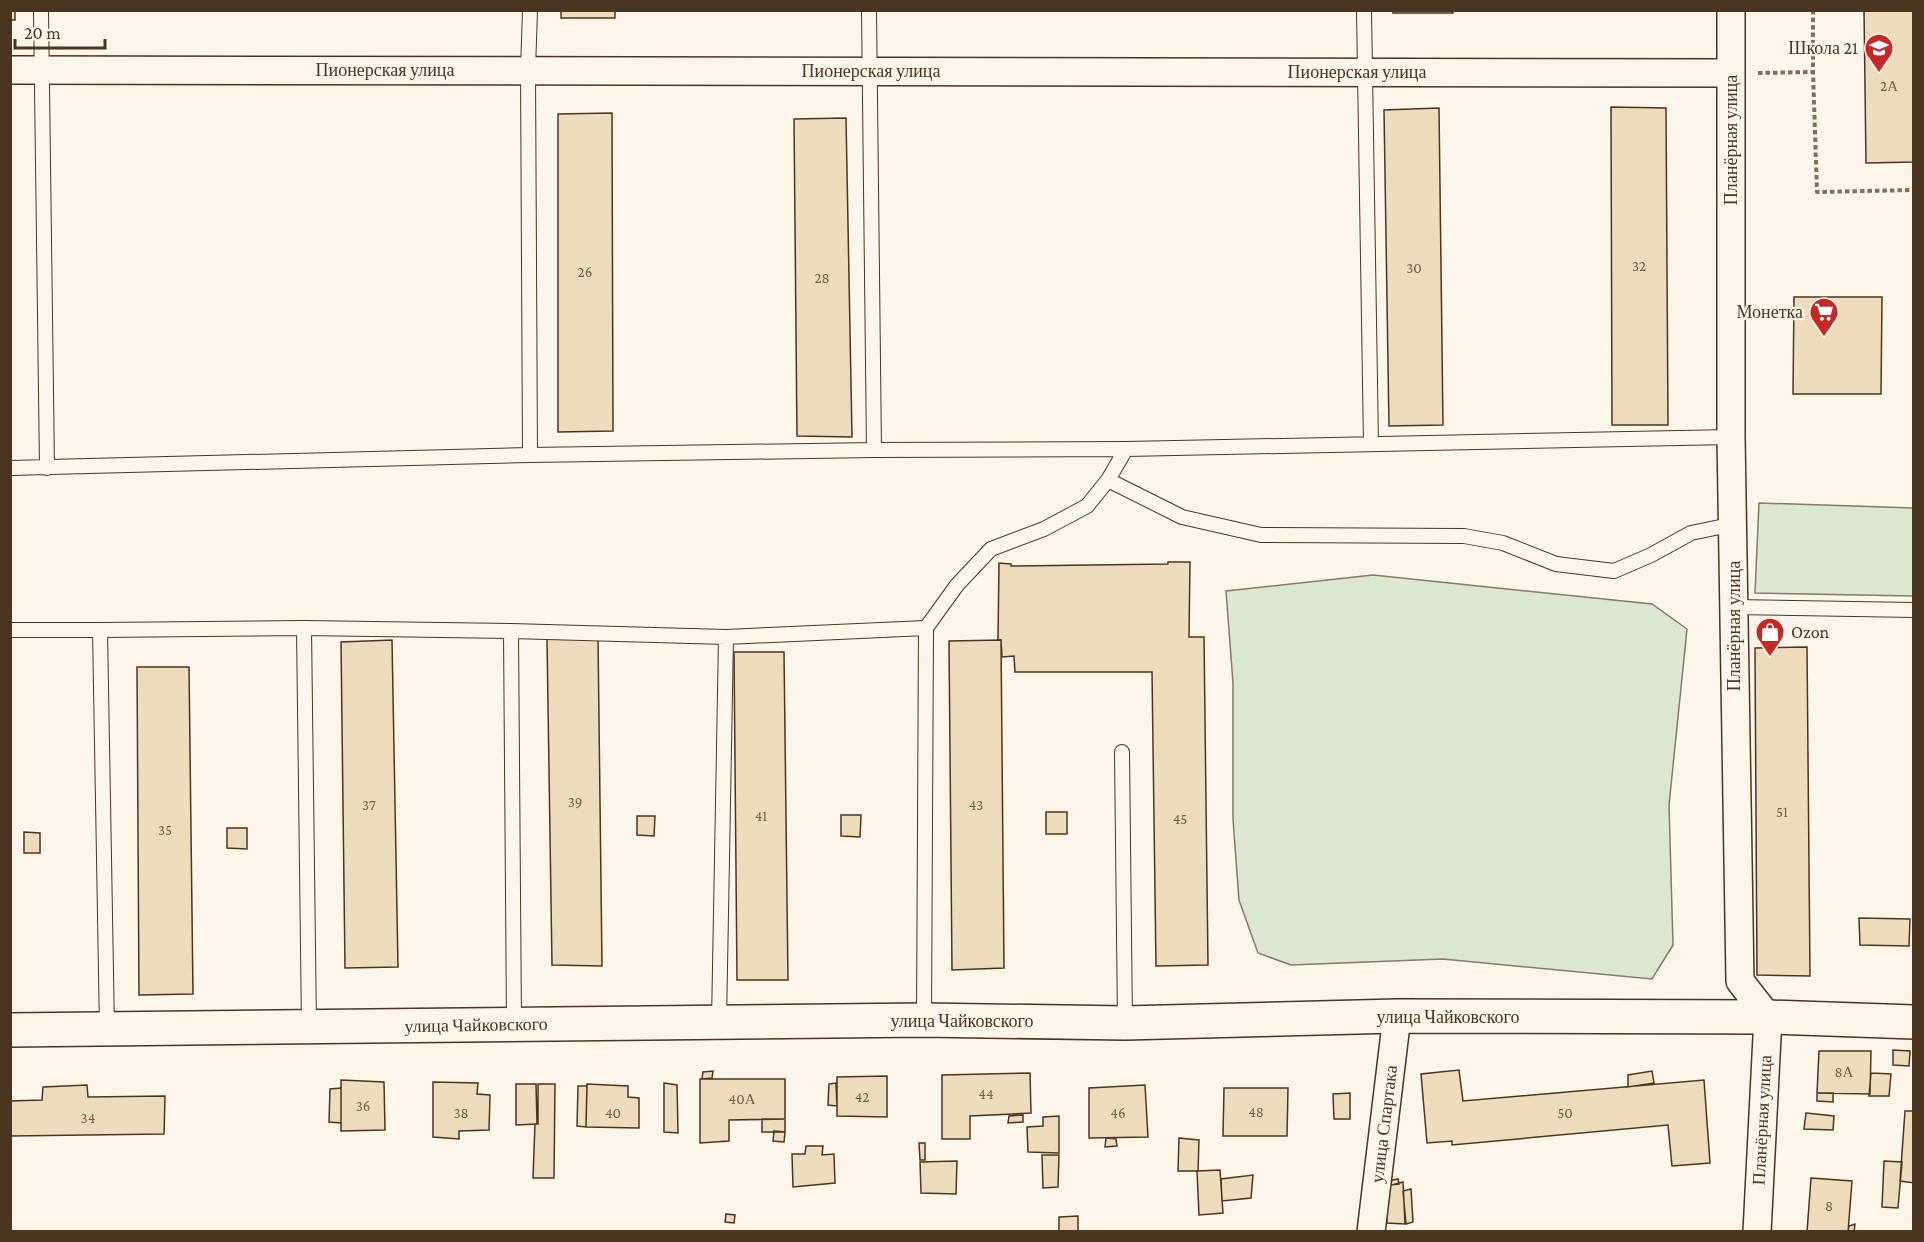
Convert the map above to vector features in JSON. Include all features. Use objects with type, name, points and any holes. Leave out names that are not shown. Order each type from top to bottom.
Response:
[{"type":"main road","name":"улица Чайковского","points":[[10,1030],[924,1020],[1125,1023],[1397,1016],[1768,1017],[1914,1023]]},
{"type":"street","name":"Планёрная улица","points":[[1731,10],[1731,437],[1740,981],[1768,1017],[1756,1232]]},
{"type":"street","name":"Пионерская улица","points":[[10,70],[1731,73]]},
{"type":"street","name":"улица Спартака","points":[[1371,1232],[1397,1016]]},
{"type":"lane","points":[[41,10],[47,468]]},
{"type":"lane","points":[[530,10],[528,70],[530,455]]},
{"type":"lane","points":[[869,10],[874,450]]},
{"type":"lane","points":[[1364,10],[1371,444]]},
{"type":"lane","points":[[10,468],[530,455],[1126,449],[1731,437]]},
{"type":"lane","points":[[924,1020],[926,628],[957,585],[991,549],[1044,529],[1087,506],[1108,480],[1126,449]]},
{"type":"lane","points":[[1108,480],[1182,517],[1261,535],[1464,536],[1503,543],[1556,564],[1614,571],[1651,555],[1691,533],[1734,524]]},
{"type":"lane","points":[[1733,608],[1914,610]]},
{"type":"lane","points":[[10,630],[304,628],[726,637],[926,628]]},
{"type":"lane","points":[[304,628],[309,1027]]},
{"type":"lane","points":[[100,630],[107,1029]]},
{"type":"lane","points":[[511,631],[514,1024]]},
{"type":"lane","points":[[719,1023],[726,637]]},
{"type":"lane","points":[[1122,752],[1125,1023]]},
{"type":"path","points":[[1813,10],[1817,192],[1914,190]]},
{"type":"path","points":[[1731,73],[1813,72]]},
{"type":"green space","points":[[1759,503],[1913,508],[1913,596],[1755,593]]},
{"type":"green space","points":[[1373,575],[1652,604],[1687,629],[1669,805],[1673,945],[1652,979],[1443,959],[1291,965],[1258,953],[1239,900],[1233,819],[1233,683],[1226,591]]},
{"type":"building","points":[[10,10],[15,10],[15,20],[10,20]]},
{"type":"building","points":[[561,10],[615,10],[615,18],[561,18]]},
{"type":"building","points":[[1393,10],[1452,10],[1453,13],[1393,13]]},
{"type":"building","points":[[1864,10],[1914,10],[1914,162],[1866,163]]},
{"type":"building","points":[[1611,107],[1666,108],[1668,425],[1612,425]]},
{"type":"building","points":[[1439,108],[1443,425],[1389,426],[1384,110]]},
{"type":"building","points":[[612,113],[613,431],[558,432],[558,114]]},
{"type":"building","points":[[846,118],[852,437],[797,436],[794,119]]},
{"type":"building","points":[[1794,297],[1882,297],[1881,394],[1793,394]]},
{"type":"building","points":[[1168,562],[1190,562],[1189,637],[1204,637],[1208,965],[1156,966],[1152,672],[1015,672],[1014,656],[1002,657],[1001,640],[998,640],[999,563],[1011,564],[1011,566],[1168,564]]},
{"type":"building","points":[[598,637],[602,966],[552,965],[547,639]]},
{"type":"building","points":[[392,640],[398,967],[345,968],[341,642]]},
{"type":"building","points":[[1001,640],[1004,968],[952,970],[949,641]]},
{"type":"building","points":[[1807,647],[1810,976],[1757,975],[1755,648]]},
{"type":"building","points":[[734,652],[784,652],[788,980],[737,980]]},
{"type":"building","points":[[137,667],[189,667],[193,994],[139,995]]},
{"type":"building","points":[[1046,812],[1067,812],[1067,834],[1046,834]]},
{"type":"building","points":[[841,815],[861,815],[860,837],[841,836]]},
{"type":"building","points":[[637,816],[655,816],[654,836],[637,835]]},
{"type":"building","points":[[227,828],[247,828],[247,849],[227,848]]},
{"type":"building","points":[[24,832],[40,833],[40,853],[24,853]]},
{"type":"building","points":[[1859,918],[1910,919],[1909,946],[1860,945]]},
{"type":"building","points":[[1893,1050],[1910,1051],[1909,1066],[1893,1065]]},
{"type":"building","points":[[1819,1051],[1871,1051],[1870,1094],[1817,1093]]},
{"type":"building","points":[[1459,1070],[1463,1101],[1704,1080],[1710,1163],[1672,1166],[1668,1125],[1452,1145],[1452,1141],[1427,1143],[1421,1074]]},
{"type":"building","points":[[713,1071],[712,1078],[702,1079],[703,1072]]},
{"type":"building","points":[[1652,1071],[1654,1083],[1628,1087],[1628,1075]]},
{"type":"building","points":[[1030,1073],[1031,1113],[970,1116],[970,1139],[942,1139],[942,1075]]},
{"type":"building","points":[[1871,1073],[1891,1074],[1889,1096],[1869,1096]]},
{"type":"building","points":[[887,1076],[887,1117],[837,1116],[837,1077]]},
{"type":"building","points":[[700,1079],[785,1079],[785,1119],[729,1120],[729,1141],[700,1143]]},
{"type":"building","points":[[341,1080],[384,1082],[385,1130],[341,1131]]},
{"type":"building","points":[[433,1082],[478,1083],[477,1094],[490,1095],[489,1130],[459,1131],[459,1139],[433,1137]]},
{"type":"building","points":[[664,1083],[677,1085],[678,1133],[664,1132]]},
{"type":"building","points":[[836,1083],[837,1106],[828,1105],[829,1084]]},
{"type":"building","points":[[516,1084],[536,1084],[537,1124],[516,1125]]},
{"type":"building","points":[[538,1084],[555,1084],[554,1178],[533,1178],[535,1124],[538,1124]]},
{"type":"building","points":[[587,1084],[628,1086],[628,1097],[639,1098],[639,1128],[586,1127]]},
{"type":"building","points":[[87,1085],[88,1097],[165,1096],[164,1134],[10,1136],[10,1101],[42,1100],[43,1087]]},
{"type":"building","points":[[1145,1085],[1148,1137],[1089,1138],[1089,1088]]},
{"type":"building","points":[[578,1086],[587,1086],[586,1127],[577,1126]]},
{"type":"building","points":[[341,1088],[341,1123],[329,1122],[330,1089]]},
{"type":"building","points":[[1224,1088],[1288,1088],[1287,1136],[1223,1136]]},
{"type":"building","points":[[1350,1093],[1350,1119],[1334,1119],[1333,1094]]},
{"type":"building","points":[[1817,1093],[1833,1093],[1833,1102],[1817,1101]]},
{"type":"building","points":[[1905,1111],[1914,1111],[1914,1183],[1900,1181]]},
{"type":"building","points":[[1806,1113],[1834,1116],[1833,1130],[1804,1129]]},
{"type":"building","points":[[1023,1115],[1023,1122],[1008,1123],[1009,1116]]},
{"type":"building","points":[[1059,1116],[1059,1153],[1028,1152],[1027,1127],[1043,1126],[1043,1117]]},
{"type":"building","points":[[762,1119],[785,1119],[785,1132],[762,1132]]},
{"type":"building","points":[[774,1131],[785,1132],[784,1142],[773,1141]]},
{"type":"building","points":[[1106,1138],[1116,1139],[1117,1146],[1105,1147]]},
{"type":"building","points":[[1179,1138],[1199,1140],[1198,1171],[1178,1171]]},
{"type":"building","points":[[919,1143],[925,1143],[925,1160],[920,1160]]},
{"type":"building","points":[[806,1146],[823,1146],[822,1155],[834,1154],[835,1183],[793,1187],[792,1154],[805,1154]]},
{"type":"building","points":[[1042,1155],[1059,1155],[1058,1187],[1043,1188]]},
{"type":"building","points":[[957,1161],[956,1194],[921,1193],[920,1162]]},
{"type":"building","points":[[1884,1161],[1902,1162],[1898,1208],[1882,1207]]},
{"type":"building","points":[[1220,1170],[1223,1213],[1199,1215],[1197,1171]]},
{"type":"building","points":[[1253,1175],[1251,1198],[1222,1201],[1221,1179]]},
{"type":"building","points":[[1811,1178],[1852,1181],[1848,1232],[1807,1232]]},
{"type":"building","points":[[1398,1179],[1399,1184],[1389,1185],[1388,1181]]},
{"type":"building","points":[[1403,1182],[1405,1224],[1387,1223],[1384,1187]]},
{"type":"building","points":[[1411,1189],[1413,1222],[1406,1224],[1403,1191]]},
{"type":"building","points":[[726,1214],[735,1215],[734,1223],[725,1222]]},
{"type":"building","points":[[1078,1216],[1078,1232],[1059,1232],[1059,1217]]},
{"type":"building","points":[[1855,1224],[1854,1232],[1848,1232],[1849,1226]]},
{"type":"place","name":"Школа 21","points":[[1879,74]]},
{"type":"place","name":"Монетка","points":[[1824,338]]},
{"type":"place","name":"Ozon","points":[[1770,658]]}]
